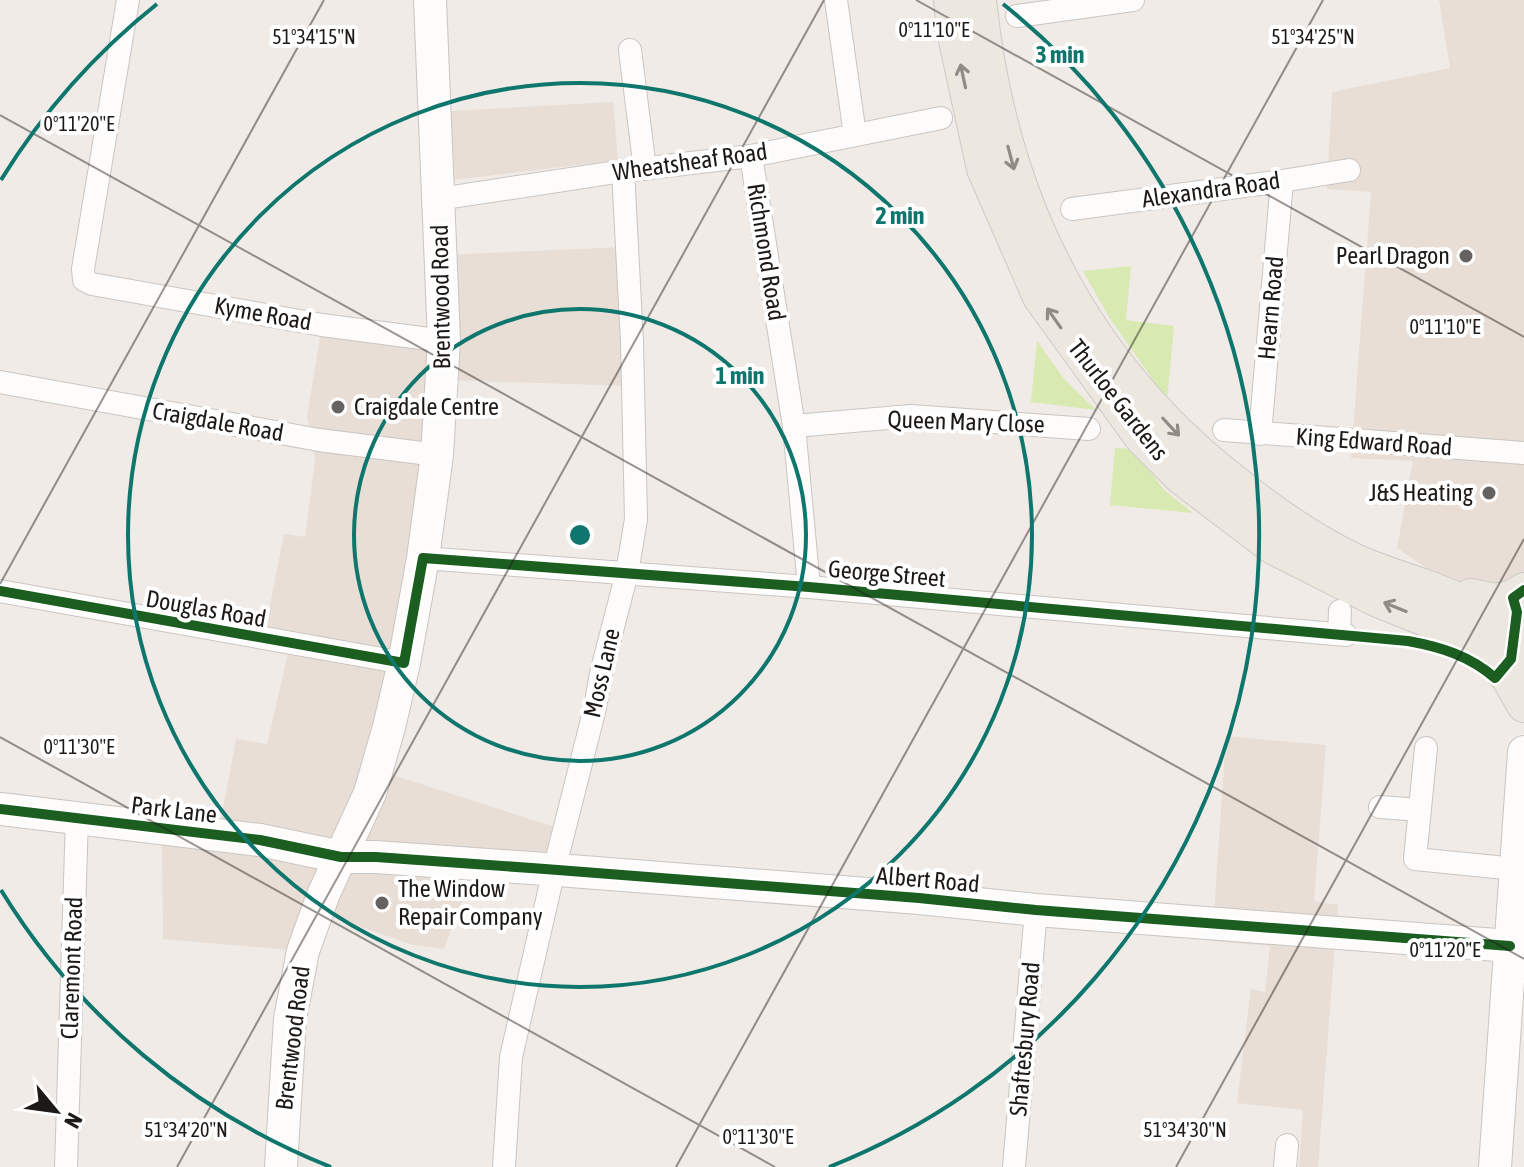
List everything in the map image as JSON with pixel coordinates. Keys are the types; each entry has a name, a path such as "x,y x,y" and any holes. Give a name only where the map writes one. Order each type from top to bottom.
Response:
{"main road":[{"name":"Thurloe Gardens","path":"951,0 954,31 984,169 1040,297 1142,438 1182,478 1273,547 1378,600 1524,655"},
{"name":"Thurloe Gardens","path":"979,0 984,50 1013,166 1033,224 1062,284 1121,373 1192,449 1278,517 1355,561 1524,626"},
{"path":"1423,586 1498,602 1513,598 1524,590"},
{"path":"1468,636 1508,677 1524,705"}],"street":[{"name":"Kyme Road","path":"128,0 83,269 84,280 92,284 322,325 444,341"},
{"name":"Brentwood Road","path":"281,1167 290,1019 303,951 324,893 370,793 404,663 437,455 444,341 430,0"},
{"path":"836,0 855,135"},
{"path":"1017,16 1133,0"},
{"name":"Moss Lane","path":"504,1167 511,1057 627,573 636,519 632,342 634,170 630,50"},
{"name":"Wheatsheaf Road","path":"439,199 751,156 941,118"},
{"name":"Richmond Road","path":"751,156 794,426 809,587"},
{"name":"Alexandra Road","path":"1072,209 1349,170"},
{"name":"Hearn Road","path":"1260,434 1282,181"},
{"name":"Craigdale Road","path":"0,382 319,440 437,455"},
{"name":"Queen Mary Close","path":"794,426 911,416 1089,429"},
{"name":"King Edward Road","path":"1224,430 1524,453"},
{"name":"George Street","path":"423,558 809,587 1343,634 1340,611"},
{"name":"Douglas Road","path":"0,591 404,663"},
{"path":"1426,748 1415,859 1519,854"},
{"path":"1495,1167 1524,752"},
{"path":"1380,807 1420,810"},
{"name":"Park Lane","path":"0,809 260,840 341,857"},
{"name":"Claremont Road","path":"66,1167 77,817"},
{"name":"Albert Road","path":"341,857 554,870 1510,946"},
{"name":"Shaftesbury Road","path":"1014,1167 1036,910"}],"shaded area":[{"path":"1439,0 1524,0 1524,598 1441,578 1397,548 1413,461 1351,458 1371,192 1327,189 1332,92 1450,68"},
{"path":"613,102 618,160 455,180 450,111"},
{"path":"625,247 633,386 442,380 377,770 555,827 545,869 466,864 463,898 444,949 413,945 318,912 303,951 163,939 162,845 165,829 218,835 236,739 267,744 290,645 263,640 284,534 305,537 315,459 307,416 322,325 432,340 441,255"},
{"path":"1226,736 1326,745 1314,901 1338,905 1318,1167 1299,1167 1303,1110 1237,1103 1251,989 1265,992 1270,946 1212,941"}],"green space":[{"path":"1131,266 1126,320 1174,326 1167,400 1109,317 1083,271"},
{"path":"1037,341 1064,379 1096,410 1031,402"},
{"path":"1115,448 1133,449 1164,490 1193,513 1110,505"}],"cycle path":[{"path":"0,591 404,663 423,558 809,587 1408,641 1454,654 1476,664 1495,678 1511,659 1517,612 1513,598 1524,590"},
{"path":"0,809 260,840 341,857 545,869 1510,946"}],"place":[{"name":"Pearl Dragon","path":"1466,256"},
{"name":"Craigdale Centre","path":"338,407"},
{"name":"J&S Heating","path":"1489,493"},
{"name":"The Window Repair Company","path":"382,903"}]}
